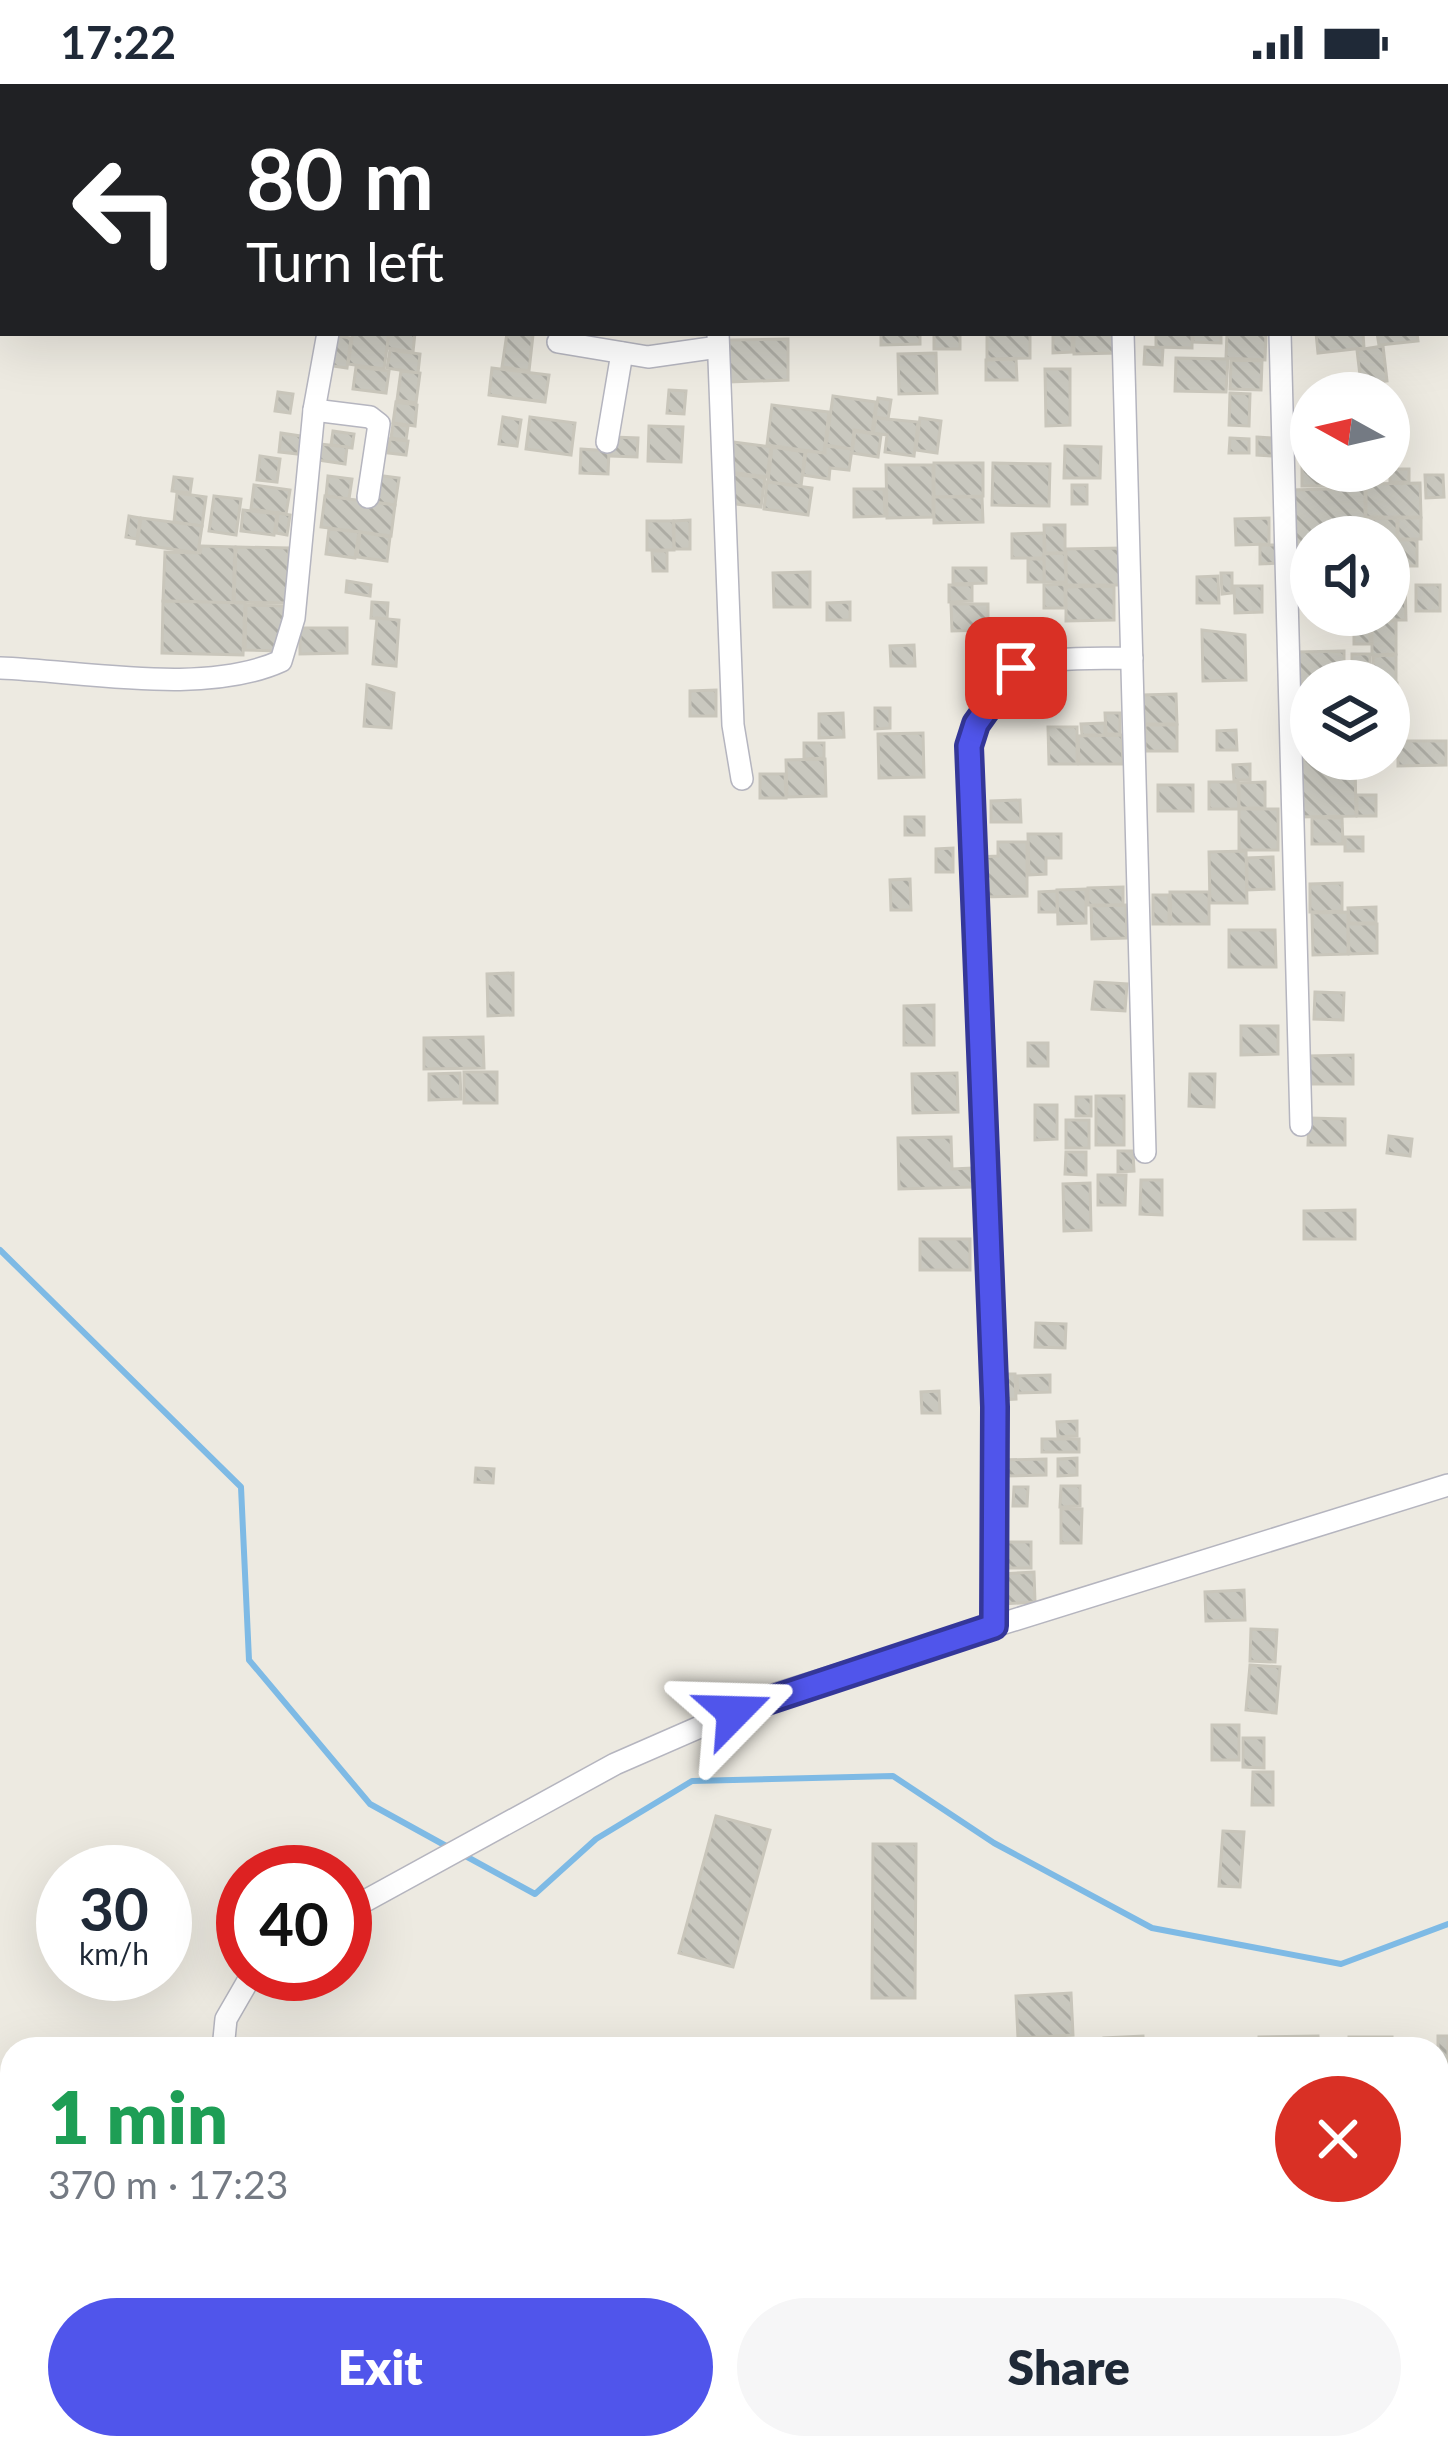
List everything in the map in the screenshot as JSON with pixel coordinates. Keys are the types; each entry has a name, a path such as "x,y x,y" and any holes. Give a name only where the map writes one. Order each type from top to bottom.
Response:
{"street":[{"path":"0,668 177,679 266,668 281,661 294,618 314,410 327,336"},
{"path":"1123,336 1145,1152"},
{"path":"1280,336 1301,1125"},
{"path":"558,342 622,353 682,356 718,340 733,725 742,779"},
{"path":"607,442 622,353"},
{"path":"314,410 370,417 379,424 368,497"},
{"path":"994,1626 995,1407 969,746 976,724 1016,668 1033,660 1132,658"},
{"path":"372,1898 615,1764 773,1695 1448,1485"},
{"path":"225,2037 226,2018 236,2001"}],"building":[{"path":"331,336 351,338 347,368 326,365"},
{"path":"353,336 389,336 384,369 348,364"},
{"path":"389,336 415,336 413,352 387,348"},
{"path":"507,336 533,336 529,371 502,367"},
{"path":"881,336 920,336 920,344 881,345"},
{"path":"934,336 960,336 960,349 934,349"},
{"path":"987,336 1030,336 1030,358 987,359"},
{"path":"1053,336 1072,336 1072,352 1053,353"},
{"path":"1074,336 1117,336 1118,353 1074,354"},
{"path":"1156,336 1192,336 1192,348 1156,347"},
{"path":"1193,336 1221,336 1221,343 1193,342"},
{"path":"1227,336 1266,336 1265,360 1226,358"},
{"path":"1316,336 1363,336 1364,348 1318,353"},
{"path":"1378,336 1417,336 1418,341 1379,345"},
{"path":"788,339 788,380 729,382 729,340"},
{"path":"1383,346 1386,372 1360,372 1357,350"},
{"path":"1145,347 1163,348 1162,365 1144,364"},
{"path":"390,350 420,354 418,373 387,368"},
{"path":"936,353 937,393 899,394 898,354"},
{"path":"1176,358 1228,359 1226,392 1175,391"},
{"path":"1016,359 1017,380 986,380 986,360"},
{"path":"1231,360 1262,361 1261,390 1230,389"},
{"path":"356,367 389,371 386,393 353,389"},
{"path":"492,368 549,375 545,402 489,395"},
{"path":"1045,369 1070,369 1070,425 1046,426"},
{"path":"401,371 420,373 416,403 397,400"},
{"path":"669,390 686,391 684,414 667,413"},
{"path":"278,392 293,394 290,413 275,411"},
{"path":"1230,393 1250,394 1249,426 1229,425"},
{"path":"833,396 876,402 872,433 854,430 852,449 826,445"},
{"path":"878,398 891,400 888,419 875,417"},
{"path":"396,402 417,405 415,426 393,423"},
{"path":"772,405 829,412 824,453 767,445"},
{"path":"503,417 521,420 517,446 499,444"},
{"path":"530,417 575,423 571,455 526,449"},
{"path":"876,418 918,422 914,456 885,452 887,435 873,433"},
{"path":"920,418 941,421 937,453 916,450"},
{"path":"393,424 408,426 406,440 391,438"},
{"path":"649,426 683,427 681,462 648,461"},
{"path":"333,431 354,434 352,448 331,445"},
{"path":"855,431 881,435 878,457 852,453"},
{"path":"281,433 301,436 298,454 279,452"},
{"path":"612,437 638,438 637,457 611,456"},
{"path":"1257,437 1273,438 1272,456 1257,455"},
{"path":"1230,438 1249,439 1249,453 1229,453"},
{"path":"390,439 408,441 406,455 388,453"},
{"path":"733,442 771,447 767,477 729,472"},
{"path":"320,444 347,447 345,464 318,460"},
{"path":"825,446 852,449 849,470 830,468 829,479 803,475 806,451 825,453"},
{"path":"1065,446 1101,447 1100,478 1064,478"},
{"path":"772,447 805,452 801,486 768,482"},
{"path":"581,449 609,451 608,474 580,473"},
{"path":"260,456 280,459 277,482 257,480"},
{"path":"934,463 983,463 983,496 934,497"},
{"path":"993,463 1050,464 1049,506 992,505"},
{"path":"886,465 933,465 933,517 887,518"},
{"path":"731,474 765,478 761,507 727,503"},
{"path":"376,475 399,478 395,505 373,502"},
{"path":"1425,475 1443,475 1444,497 1426,498"},
{"path":"328,476 352,479 349,499 326,496"},
{"path":"174,477 192,479 190,493 172,491"},
{"path":"767,482 812,488 808,515 764,509"},
{"path":"1410,483 1420,483 1421,517 1366,516 1366,492 1410,492"},
{"path":"254,485 290,490 286,514 251,509"},
{"path":"1072,485 1087,485 1087,504 1072,504"},
{"path":"854,489 884,489 885,516 854,517"},
{"path":"1291,492 1365,492 1365,516 1291,516"},
{"path":"177,493 206,497 202,526 174,522"},
{"path":"214,496 241,499 236,535 209,531"},
{"path":"325,496 395,505 391,536 321,527"},
{"path":"934,497 982,497 983,522 934,523"},
{"path":"243,510 277,514 274,535 241,531"},
{"path":"278,513 290,515 287,535 276,533"},
{"path":"129,516 140,518 137,539 126,537"},
{"path":"141,518 202,526 198,553 137,544"},
{"path":"1269,518 1269,544 1236,545 1235,519"},
{"path":"1410,518 1421,518 1421,539 1410,539"},
{"path":"690,520 690,549 674,549 674,521"},
{"path":"647,521 673,521 674,550 647,550"},
{"path":"1044,525 1065,525 1065,553 1045,553"},
{"path":"329,529 359,532 355,558 326,554"},
{"path":"360,532 390,537 387,561 357,557"},
{"path":"1044,533 1044,558 1012,558 1012,534"},
{"path":"1410,540 1417,540 1417,566 1410,566"},
{"path":"1260,545 1279,545 1280,563 1260,564"},
{"path":"201,546 235,547 233,603 163,601 165,552 200,553"},
{"path":"236,547 289,548 287,603 234,602"},
{"path":"1122,548 1122,585 1066,585 1066,549"},
{"path":"652,551 667,551 667,571 653,571"},
{"path":"1065,553 1066,582 1044,582 1044,554"},
{"path":"1028,559 1044,559 1044,582 1028,582"},
{"path":"953,568 986,568 986,583 953,584"},
{"path":"810,572 810,607 774,607 773,573"},
{"path":"1221,573 1232,573 1232,593 1222,594"},
{"path":"1218,576 1219,603 1197,603 1197,577"},
{"path":"347,581 371,585 370,596 346,592"},
{"path":"1065,584 1065,608 1044,608 1044,585"},
{"path":"949,585 972,585 972,601 949,602"},
{"path":"1416,585 1440,585 1440,611 1416,611"},
{"path":"1114,586 1114,620 1066,621 1066,587"},
{"path":"1234,586 1262,586 1262,612 1235,613"},
{"path":"163,601 245,603 243,655 162,653"},
{"path":"372,602 388,603 387,619 371,618"},
{"path":"850,602 850,620 827,620 827,603"},
{"path":"951,604 988,604 988,630 952,631"},
{"path":"246,605 284,606 282,651 245,650"},
{"path":"377,618 399,620 396,666 373,664"},
{"path":"300,628 347,628 347,653 300,654"},
{"path":"1202,630 1245,635 1246,680 1203,681"},
{"path":"1026,634 1045,634 1045,651 1026,651"},
{"path":"1354,636 1370,636 1370,644 1354,644"},
{"path":"1372,636 1396,636 1396,654 1372,655"},
{"path":"914,645 915,666 891,666 890,646"},
{"path":"1344,651 1344,660 1297,660 1297,652"},
{"path":"1352,654 1370,654 1370,660 1352,660"},
{"path":"1396,655 1396,660 1373,660 1373,656"},
{"path":"1044,682 1044,706 1026,707 1026,683"},
{"path":"367,685 394,693 391,728 364,726"},
{"path":"716,690 716,716 690,716 690,691"},
{"path":"1176,694 1177,724 1144,724 1143,695"},
{"path":"875,708 890,708 890,728 875,729"},
{"path":"843,713 844,737 819,738 819,714"},
{"path":"1105,713 1120,713 1120,734 1106,734"},
{"path":"1105,723 1105,735 1082,735 1081,724"},
{"path":"1145,725 1177,725 1177,751 1145,751"},
{"path":"1048,727 1077,727 1077,764 1049,764"},
{"path":"1236,730 1237,750 1217,750 1217,731"},
{"path":"923,733 924,777 879,778 878,734"},
{"path":"1122,735 1123,764 1079,764 1078,736"},
{"path":"1410,741 1446,741 1446,765 1410,766"},
{"path":"804,743 824,743 824,758 804,759"},
{"path":"825,759 826,796 787,797 786,760"},
{"path":"1250,764 1250,780 1234,780 1233,765"},
{"path":"760,774 785,774 786,798 760,798"},
{"path":"1297,780 1355,780 1356,816 1298,817"},
{"path":"1209,782 1238,782 1239,809 1209,809"},
{"path":"1265,782 1265,808 1239,808 1239,783"},
{"path":"1158,785 1193,785 1193,811 1158,811"},
{"path":"1357,795 1376,795 1376,816 1357,816"},
{"path":"1020,800 1021,822 991,822 991,801"},
{"path":"1239,809 1278,809 1278,850 1239,850"},
{"path":"905,817 924,817 924,835 905,835"},
{"path":"1312,818 1342,818 1343,844 1312,844"},
{"path":"1028,834 1061,834 1061,858 1046,858 1046,874 1029,875"},
{"path":"1345,837 1363,837 1363,851 1345,851"},
{"path":"998,842 1027,842 1027,896 980,897 979,857 998,856"},
{"path":"953,848 953,872 936,872 936,849"},
{"path":"1246,851 1247,903 1210,903 1209,852"},
{"path":"1273,857 1274,889 1247,890 1247,858"},
{"path":"910,879 911,910 891,910 890,880"},
{"path":"1342,883 1342,911 1310,912 1310,884"},
{"path":"1123,887 1123,905 1088,905 1088,888"},
{"path":"1086,889 1086,923 1058,924 1057,890"},
{"path":"1057,891 1057,912 1039,912 1039,892"},
{"path":"1170,892 1209,892 1209,924 1171,924"},
{"path":"1153,895 1169,895 1169,924 1153,924"},
{"path":"1126,905 1127,938 1092,939 1091,906"},
{"path":"1376,907 1376,923 1349,923 1348,908"},
{"path":"1348,912 1348,954 1313,955 1312,913"},
{"path":"1348,924 1377,924 1377,953 1349,954"},
{"path":"1229,930 1275,930 1276,967 1229,967"},
{"path":"513,973 513,1015 488,1016 487,974"},
{"path":"1095,982 1127,984 1125,1011 1092,1009"},
{"path":"1315,992 1344,993 1343,1020 1314,1019"},
{"path":"934,1005 934,1045 904,1045 904,1006"},
{"path":"1241,1026 1278,1026 1278,1054 1241,1055"},
{"path":"483,1037 484,1068 424,1069 424,1038"},
{"path":"1028,1043 1048,1043 1048,1066 1028,1066"},
{"path":"1353,1055 1353,1084 1309,1084 1309,1056"},
{"path":"464,1072 497,1072 497,1103 464,1103"},
{"path":"460,1073 461,1099 429,1100 429,1074"},
{"path":"957,1073 958,1112 913,1113 912,1074"},
{"path":"1190,1074 1215,1074 1214,1107 1189,1106"},
{"path":"1096,1096 1124,1096 1124,1145 1096,1145"},
{"path":"1076,1097 1091,1097 1091,1116 1076,1116"},
{"path":"1035,1105 1057,1105 1057,1139 1035,1140"},
{"path":"1309,1118 1345,1119 1345,1145 1308,1145"},
{"path":"1066,1120 1089,1120 1089,1148 1066,1148"},
{"path":"1389,1136 1412,1139 1410,1156 1387,1153"},
{"path":"951,1137 952,1169 972,1168 972,1187 899,1189 898,1138"},
{"path":"1118,1151 1133,1151 1134,1171 1118,1172"},
{"path":"1066,1152 1086,1152 1086,1175 1065,1174"},
{"path":"1098,1175 1126,1175 1125,1205 1098,1205"},
{"path":"1141,1180 1162,1180 1162,1215 1140,1214"},
{"path":"1090,1183 1091,1230 1064,1231 1063,1184"},
{"path":"1355,1210 1355,1239 1304,1239 1304,1211"},
{"path":"920,1239 970,1239 970,1270 920,1270"},
{"path":"1036,1323 1066,1324 1065,1348 1035,1347"},
{"path":"999,1374 1015,1374 1016,1399 1000,1400"},
{"path":"1050,1375 1050,1392 1018,1393 1017,1376"},
{"path":"939,1391 940,1413 922,1413 921,1392"},
{"path":"1077,1421 1077,1436 1058,1437 1057,1422"},
{"path":"1042,1439 1079,1439 1079,1452 1042,1452"},
{"path":"1077,1458 1077,1475 1058,1476 1058,1459"},
{"path":"1046,1459 1046,1475 1002,1476 1001,1460"},
{"path":"476,1468 494,1469 493,1483 475,1482"},
{"path":"1061,1486 1080,1486 1080,1506 1060,1507"},
{"path":"1014,1487 1028,1487 1027,1506 1013,1506"},
{"path":"1061,1509 1082,1509 1081,1543 1061,1543"},
{"path":"1007,1542 1031,1542 1031,1568 1007,1568"},
{"path":"1034,1572 1035,1602 1003,1604 1002,1574"},
{"path":"1244,1590 1245,1620 1206,1621 1205,1592"},
{"path":"1251,1629 1277,1630 1275,1662 1250,1661"},
{"path":"1250,1665 1280,1667 1276,1713 1246,1710"},
{"path":"1212,1725 1239,1725 1239,1760 1212,1760"},
{"path":"1243,1738 1264,1738 1264,1768 1243,1767"},
{"path":"1253,1772 1273,1772 1273,1805 1252,1805"},
{"path":"716,1816 770,1830 733,1967 679,1953"},
{"path":"1223,1831 1244,1832 1240,1887 1219,1886"},
{"path":"873,1844 916,1844 915,1998 872,1998"},
{"path":"1071,1993 1073,2035 1018,2037 1016,1996"}],"waterway":[{"path":"0,1250 241,1487 249,1660 370,1804 448,1847"},
{"path":"460,1853 535,1894 596,1839 692,1781 893,1776 994,1843 1152,1928 1341,1964 1448,1924"}],"route":[{"path":"734,1712 773,1695 994,1626 995,1407 969,746 976,724 1016,668"}]}
